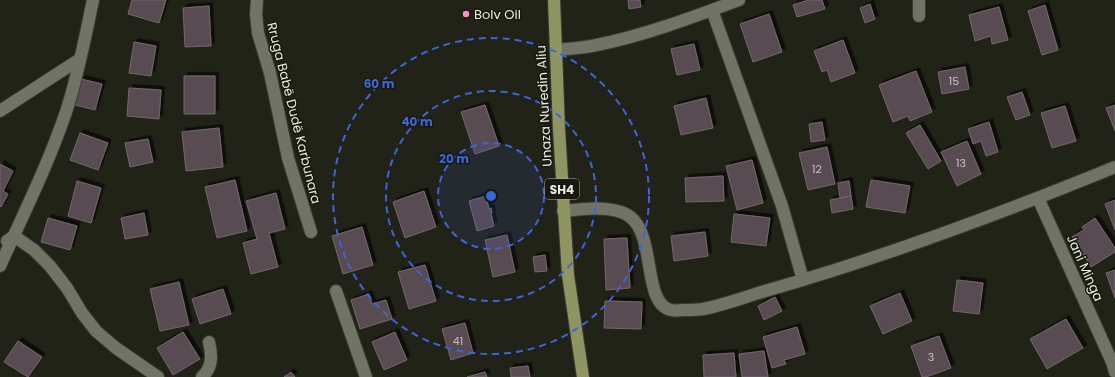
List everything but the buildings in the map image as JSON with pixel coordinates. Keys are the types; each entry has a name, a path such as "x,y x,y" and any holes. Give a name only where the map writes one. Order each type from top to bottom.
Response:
{"main road":[{"name":"Unaza Nuredin Aliu","path":"554,0 563,211 568,275 583,377"}],"street":[{"path":"0,266 55,142 73,88 93,0"},
{"name":"Rruga Babë Dudë Karbunara","path":"257,0 256,14 258,33 276,96 288,158 311,232"},
{"path":"556,50 591,46 624,39 659,29 739,0"},
{"path":"919,0 919,16"},
{"path":"712,10 782,206 803,280"},
{"path":"0,111 80,59"},
{"path":"563,211 588,209 609,210 622,212 632,218 640,228 656,295 664,307 672,310 702,309 889,253 1038,198 1115,167"},
{"name":"Jani Minga","path":"1038,198 1112,362 1115,372"},
{"path":"0,246 14,236"},
{"path":"14,236 34,250 50,266 96,331 158,377"},
{"path":"336,291 366,377"},
{"path":"202,377 211,364 212,355 209,342"}],"place":[{"name":"Bolv Oil","path":"466,14"}]}
